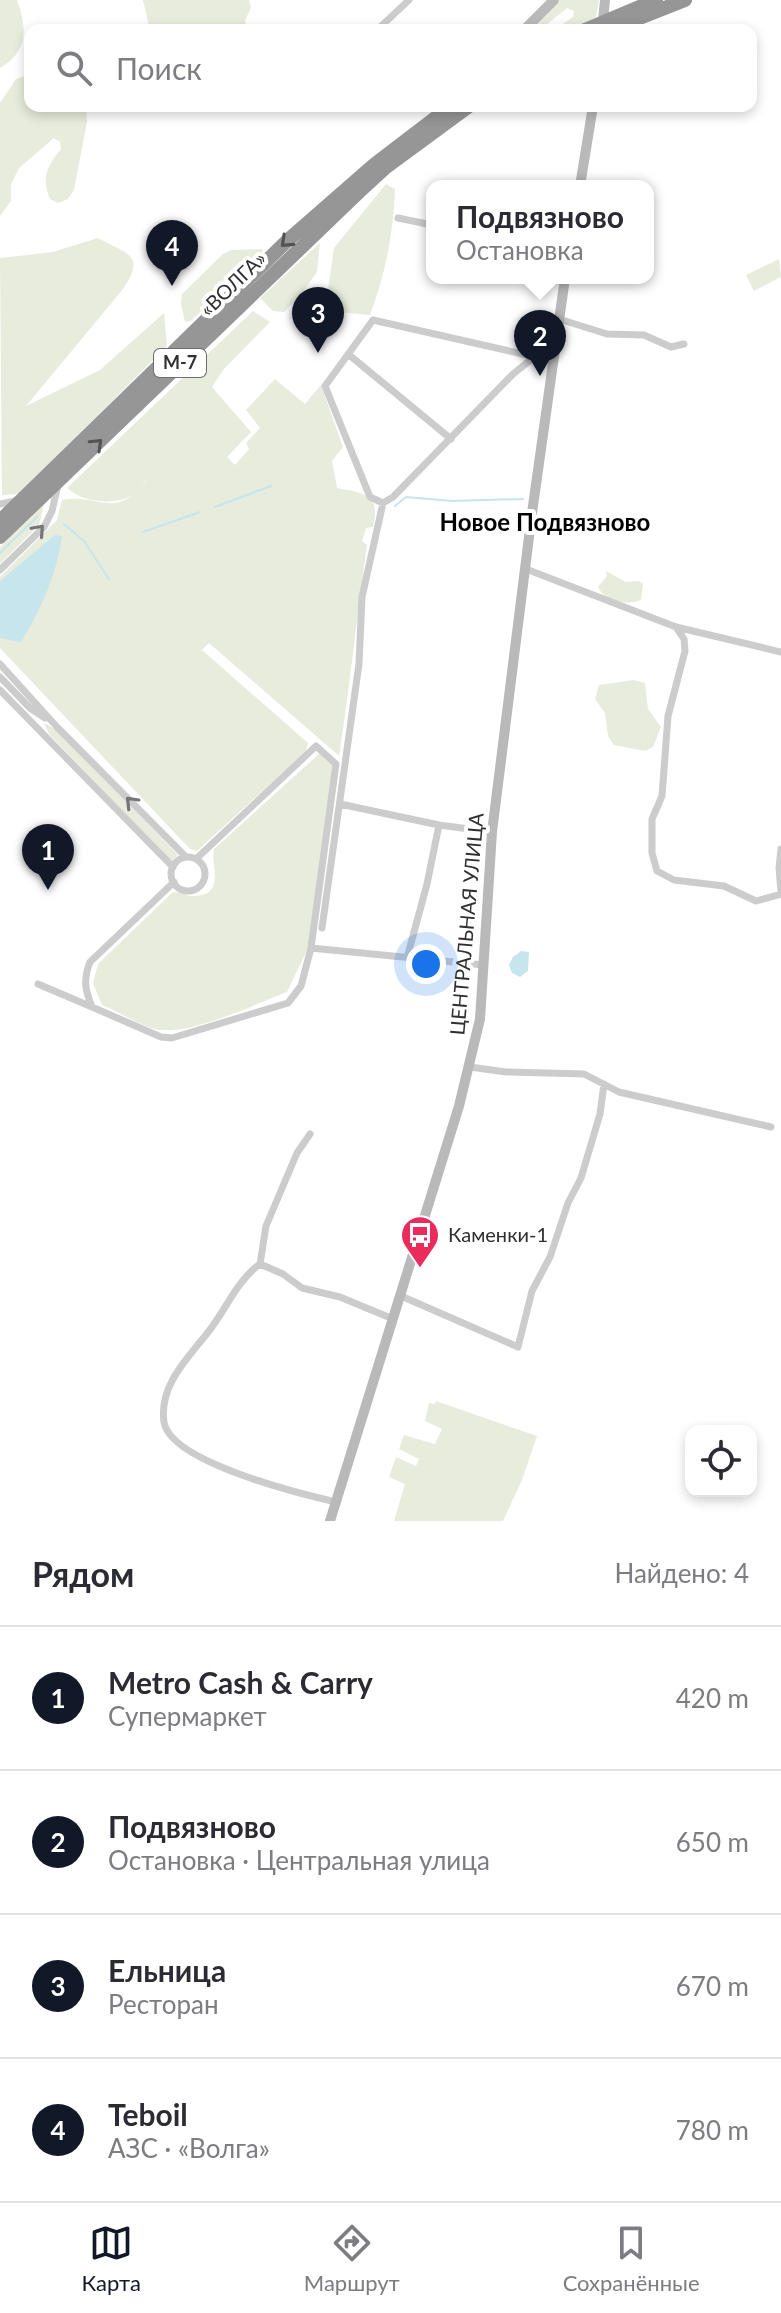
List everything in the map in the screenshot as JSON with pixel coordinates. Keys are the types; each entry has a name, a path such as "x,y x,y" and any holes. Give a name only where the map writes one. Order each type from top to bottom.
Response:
{"highway":[{"path":"610,24 656,0"},
{"path":"612,24 685,0"},
{"name":"«ВОЛГА»","path":"0,521 288,240 441,112"},
{"name":"«ВОЛГА»","path":"0,537 361,190 386,167 461,112"}],"main road":[{"path":"530,24 553,0"},
{"path":"605,0 606,24"},
{"path":"581,180 592,112"},
{"name":"ЦЕНТРАЛЬНАЯ УЛИЦА","path":"330,1521 470,1067 480,1019 492,832 564,284"}],"street":[{"path":"383,24 409,0"},
{"path":"398,218 426,224"},
{"path":"559,319 607,334 644,335 671,347 684,344"},
{"path":"383,503 370,497 325,391 328,380 373,320 553,361"},
{"path":"348,354 451,439"},
{"path":"322,928 359,664 362,597 383,503 393,497 513,374 533,358"},
{"path":"0,570 49,519 60,480"},
{"path":"0,504 21,500"},
{"path":"526,569 676,627 781,652"},
{"path":"676,627 684,639 685,651 668,716 662,796 652,819 652,853 657,871 674,880 724,886 756,901 781,893 781,849"},
{"path":"0,664 57,727 186,857 196,859 207,852 316,746 336,764 311,948 301,986 288,1003 172,1038 161,1037 38,984"},
{"path":"0,677 30,708 57,727"},
{"path":"0,690 173,867 174,882"},
{"path":"30,708 46,737"},
{"path":"340,804 439,825 492,832"},
{"path":"407,958 439,825"},
{"path":"173,867 186,857"},
{"path":"174,882 187,891 201,884 205,873 196,859"},
{"path":"92,1007 84,987 90,962 174,882"},
{"path":"311,948 484,965"},
{"path":"470,1067 506,1072 584,1074 634,1096 771,1127"},
{"path":"401,1296 518,1347 532,1291 550,1257 568,1203 581,1178 600,1114 604,1084"},
{"path":"310,1134 297,1153 266,1226 260,1264 240,1283 212,1328 176,1371 166,1393 163,1421 174,1440 196,1455 284,1490 336,1502"},
{"path":"260,1264 283,1274 302,1288 340,1297 393,1319"}],"green space":[{"path":"0,0 17,0 24,29 21,46 0,68"},
{"path":"143,0 249,0 251,7 246,24 149,24"},
{"path":"560,0 599,0 596,17 583,24 563,24 573,17 574,11 567,8 547,24 536,24"},
{"path":"24,76 24,112 86,112 87,122 74,190 68,199 58,203 50,199 46,185 47,172 61,149 60,142 54,138 19,168 11,184 11,201 0,216 0,103 16,79"},
{"path":"386,184 395,189 393,220 388,253 370,315 338,312 326,304 334,248"},
{"path":"98,238 130,257 133,269 130,277 26,406 100,370 164,313 167,346 19,494 2,495 0,258 53,252"},
{"path":"320,243 317,272 284,312 273,311 260,298"},
{"path":"262,249 191,321 185,322 182,294 223,254 231,250"},
{"path":"779,259 781,277 754,291 746,275"},
{"path":"253,311 270,322 223,370 212,387 251,432 227,457 235,465 249,449 246,443 260,428 246,410 275,379 305,404 321,385 343,447 332,461 337,488 363,494 375,508 373,527 366,528 362,541 367,545 339,756 209,643 202,650 308,743 306,751 197,851 190,849 0,648 0,577 57,520 62,500 116,503 125,500 132,495 118,501 99,501 82,497 67,488"},
{"path":"44,505 39,525 0,564 0,547"},
{"path":"606,571 626,582 639,581 643,584 641,600 623,602 605,596 598,587 607,576"},
{"path":"634,680 645,683 648,709 661,727 653,747 645,751 614,745 608,736 605,713 595,699 599,685"},
{"path":"44,723 55,729 178,855 171,861 49,734"},
{"path":"320,753 335,764 308,948 287,992 224,1017 174,1030 145,1026 102,1005 93,983 98,964 173,892 193,896 210,891 215,878 214,849"},
{"path":"436,1401 537,1436 522,1480 503,1521 394,1521 405,1484 389,1477 396,1457 416,1466 419,1459 399,1449 404,1435 435,1444 442,1429 425,1421 429,1403 435,1404"}],"water":[{"path":"55,535 62,536 56,564 35,617 21,642 0,638 0,581"},
{"path":"521,951 529,952 528,971 520,977 512,973 509,965"}],"waterway":[{"path":"215,507 271,486"},
{"path":"395,506 406,497 452,501 523,499"},
{"path":"143,532 200,512"},
{"path":"0,553 37,517"},
{"path":"64,524 84,541 109,579"}],"place":[{"name":"Teboil","path":"172,286"},
{"name":"Ельница","path":"318,353"},
{"name":"Подвязново","path":"540,376"},
{"name":"Metro Cash & Carry","path":"48,890"},
{"name":"Каменки-1","path":"420,1269"}],"district":[{"name":"Новое Подвязново","path":"545,523"}]}
